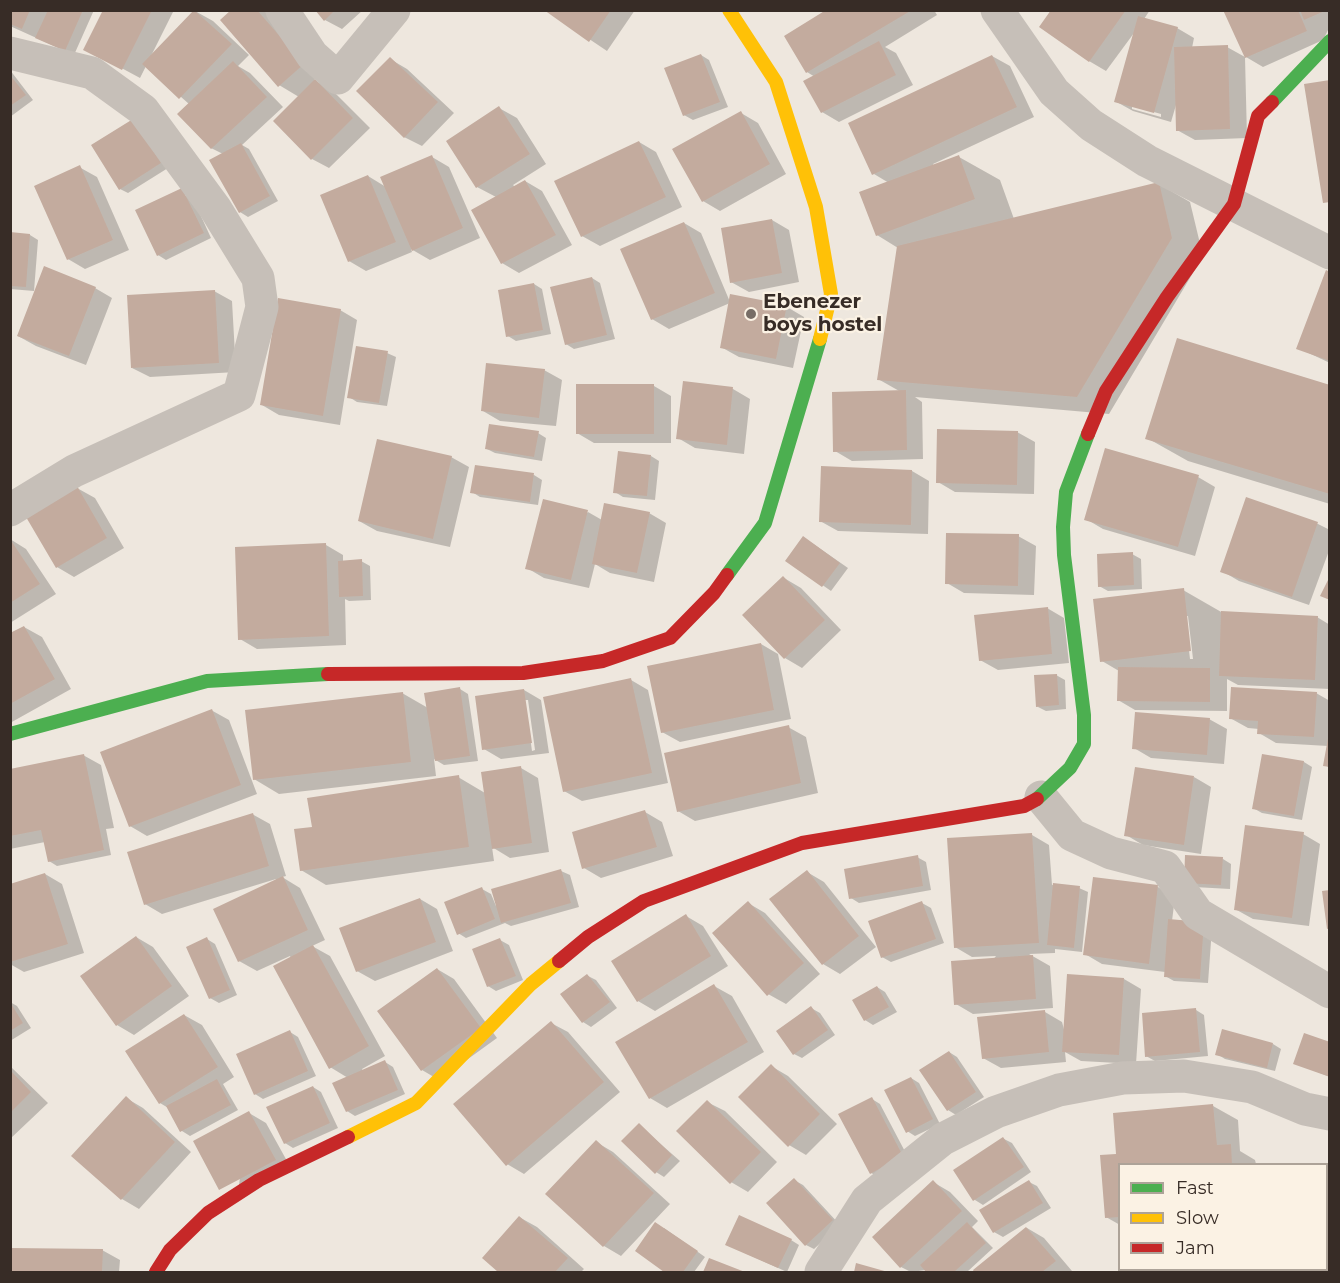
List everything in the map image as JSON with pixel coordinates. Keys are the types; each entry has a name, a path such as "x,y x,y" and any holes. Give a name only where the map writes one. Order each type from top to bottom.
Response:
{"street":[{"path":"282,10 312,55 338,78 394,10"},
{"path":"10,734 207,681 314,674 523,673 603,661 670,638 714,593 765,523 810,379 831,294 816,207 776,82 729,10"},
{"path":"997,10 1054,92 1091,125 1147,161 1329,253"},
{"path":"156,1272 170,1250 208,1213 259,1180 416,1102 531,984 588,937 644,901 802,843 1005,811 1024,806 1041,796 1070,768 1084,744 1084,715 1064,555 1066,492 1106,391 1167,297 1234,204 1258,116 1329,41"},
{"path":"10,52 92,73 144,111 215,208 258,279 262,307 239,395 74,471 10,510"},
{"path":"1041,796 1072,835 1111,853 1165,867 1198,914 1329,992"},
{"path":"820,1272 867,1200 943,1139 996,1112 1059,1090 1122,1078 1185,1076 1252,1087 1305,1109 1329,1114"}],"building":[{"path":"10,10 30,10 22,29 10,24"},
{"path":"48,10 83,10 65,51 35,38"},
{"path":"103,10 152,10 122,70 83,50"},
{"path":"194,10 232,44 179,99 142,64"},
{"path":"231,10 257,10 304,64 278,87 220,20"},
{"path":"315,10 335,10 324,21"},
{"path":"544,10 611,10 589,42"},
{"path":"826,10 912,10 806,73 784,36"},
{"path":"1051,10 1126,10 1089,62 1039,27"},
{"path":"1223,10 1298,10 1307,31 1245,58"},
{"path":"1300,10 1327,10 1304,20"},
{"path":"1138,16 1178,27 1154,113 1114,102"},
{"path":"879,41 896,75 821,113 803,81"},
{"path":"1228,45 1230,129 1176,131 1174,47"},
{"path":"701,54 720,102 683,116 664,68"},
{"path":"992,55 1017,107 872,175 848,123"},
{"path":"390,57 438,102 404,138 356,91"},
{"path":"233,61 267,97 211,149 177,114"},
{"path":"10,75 26,95 10,106"},
{"path":"315,79 353,118 311,160 273,121"},
{"path":"1330,80 1330,202 1323,203 1304,84"},
{"path":"499,106 530,154 476,188 446,141"},
{"path":"741,111 770,164 702,202 672,149"},
{"path":"133,119 161,163 119,190 91,145"},
{"path":"639,141 666,197 581,237 554,181"},
{"path":"241,143 270,196 239,213 209,160"},
{"path":"432,155 463,228 412,251 380,177"},
{"path":"959,155 975,199 876,236 859,192"},
{"path":"80,165 113,240 67,260 34,186"},
{"path":"368,175 396,242 348,262 320,195"},
{"path":"525,180 556,235 501,264 471,210"},
{"path":"1159,182 1172,238 1077,397 877,380 897,246"},
{"path":"182,188 204,233 157,256 135,210"},
{"path":"772,219 782,273 730,283 721,228"},
{"path":"684,222 715,293 651,320 620,249"},
{"path":"10,232 30,234 26,287 10,286"},
{"path":"44,266 96,287 69,356 17,336"},
{"path":"1326,270 1330,272 1330,361 1296,349"},
{"path":"592,277 607,335 565,345 550,287"},
{"path":"534,283 543,330 506,337 498,290"},
{"path":"215,290 219,363 131,368 127,295"},
{"path":"730,294 787,305 776,359 720,348"},
{"path":"278,298 341,309 323,416 260,405"},
{"path":"1177,338 1330,385 1330,494 1145,439"},
{"path":"356,346 388,351 379,403 347,398"},
{"path":"486,363 545,369 539,418 481,411"},
{"path":"683,381 733,387 727,445 676,439"},
{"path":"576,384 654,384 654,434 576,434"},
{"path":"906,390 907,450 833,452 832,392"},
{"path":"489,424 539,431 534,457 485,449"},
{"path":"937,429 1018,431 1017,485 936,483"},
{"path":"377,439 452,456 433,539 358,521"},
{"path":"1105,448 1199,475 1178,547 1084,520"},
{"path":"618,451 651,455 647,496 613,493"},
{"path":"475,465 534,473 530,502 470,493"},
{"path":"821,466 912,470 911,525 819,522"},
{"path":"77,486 107,538 56,568 26,517"},
{"path":"1246,497 1318,522 1292,597 1220,572"},
{"path":"543,499 588,510 571,580 525,569"},
{"path":"604,503 650,512 637,573 592,564"},
{"path":"946,533 1019,534 1018,586 945,584"},
{"path":"803,536 840,563 822,587 785,561"},
{"path":"10,539 40,584 10,603"},
{"path":"326,543 329,636 238,640 235,547"},
{"path":"1133,552 1134,585 1098,587 1097,554"},
{"path":"362,559 363,596 339,597 338,561"},
{"path":"783,576 825,620 784,659 742,615"},
{"path":"1330,576 1330,600 1320,596"},
{"path":"1184,588 1191,651 1100,662 1093,599"},
{"path":"1048,607 1052,654 979,661 974,615"},
{"path":"1221,611 1318,616 1315,680 1219,676"},
{"path":"24,626 55,679 10,704 10,633"},
{"path":"761,643 774,710 661,733 647,666"},
{"path":"1118,667 1210,668 1210,702 1117,701"},
{"path":"1057,674 1059,705 1036,707 1034,675"},
{"path":"631,678 652,773 563,792 543,697"},
{"path":"460,687 470,756 435,761 424,693"},
{"path":"1231,687 1317,692 1314,737 1257,734 1258,721 1229,719"},
{"path":"524,689 532,743 482,750 475,696"},
{"path":"403,692 411,762 253,780 245,710"},
{"path":"212,709 241,785 129,827 100,752"},
{"path":"1135,712 1210,718 1207,755 1132,749"},
{"path":"789,725 801,783 677,812 664,753"},
{"path":"1328,738 1330,738 1330,767 1323,766"},
{"path":"84,754 104,850 48,862 41,830 10,836 10,769"},
{"path":"1262,754 1304,761 1294,816 1252,809"},
{"path":"521,766 532,843 492,849 481,772"},
{"path":"1135,767 1194,776 1184,845 1124,836"},
{"path":"459,775 469,847 300,871 294,829 312,827 307,798"},
{"path":"645,810 657,847 582,869 572,832"},
{"path":"253,813 269,866 144,905 127,852"},
{"path":"1245,825 1304,832 1292,918 1234,910"},
{"path":"1032,833 1039,943 954,948 947,838"},
{"path":"918,855 923,886 849,899 844,869"},
{"path":"1185,855 1223,857 1221,885 1184,883"},
{"path":"561,869 571,903 501,923 491,889"},
{"path":"807,870 859,936 822,965 769,899"},
{"path":"45,873 68,944 10,962 10,884"},
{"path":"283,876 308,930 238,962 213,909"},
{"path":"1093,877 1158,885 1149,964 1083,955"},
{"path":"1053,883 1080,886 1074,948 1047,945"},
{"path":"482,887 495,919 457,935 444,902"},
{"path":"1330,890 1330,928 1327,929 1322,891"},
{"path":"420,898 436,942 356,972 339,928"},
{"path":"748,901 804,963 767,996 712,933"},
{"path":"922,901 936,939 881,958 868,921"},
{"path":"686,914 711,956 637,1002 611,961"},
{"path":"1168,919 1204,922 1200,979 1164,977"},
{"path":"136,936 172,986 116,1026 80,976"},
{"path":"207,937 230,990 209,999 186,947"},
{"path":"500,938 516,976 487,987 472,949"},
{"path":"313,945 369,1046 329,1069 273,966"},
{"path":"1033,955 1036,999 954,1005 951,961"},
{"path":"437,968 481,1028 421,1071 377,1011"},
{"path":"587,974 610,1002 582,1023 560,994"},
{"path":"1067,974 1124,978 1119,1055 1062,1052"},
{"path":"714,984 748,1042 649,1099 615,1042"},
{"path":"877,986 889,1007 864,1021 852,1000"},
{"path":"10,1002 23,1023 10,1031"},
{"path":"811,1006 828,1030 793,1055 776,1031"},
{"path":"1196,1008 1200,1052 1145,1057 1142,1013"},
{"path":"1045,1010 1049,1052 982,1059 977,1017"},
{"path":"184,1014 218,1067 159,1104 125,1051"},
{"path":"551,1021 604,1082 506,1166 453,1104"},
{"path":"1222,1029 1273,1043 1267,1068 1215,1055"},
{"path":"290,1030 308,1071 254,1095 236,1054"},
{"path":"1304,1033 1330,1042 1330,1077 1293,1064"},
{"path":"949,1051 976,1092 947,1111 919,1070"},
{"path":"385,1060 398,1090 346,1112 332,1083"},
{"path":"771,1064 820,1114 788,1147 738,1097"},
{"path":"10,1070 31,1092 10,1113"},
{"path":"911,1077 933,1119 906,1133 884,1090"},
{"path":"217,1079 231,1105 180,1132 166,1106"},
{"path":"313,1086 330,1123 284,1144 266,1107"},
{"path":"126,1096 175,1142 121,1200 71,1156"},
{"path":"872,1097 903,1156 870,1174 838,1114"},
{"path":"707,1100 761,1152 730,1184 676,1131"},
{"path":"1213,1104 1217,1145 1231,1144 1232,1163 1118,1163 1118,1217 1105,1218 1100,1155 1116,1154 1113,1113"},
{"path":"249,1111 276,1160 219,1190 193,1141"},
{"path":"639,1123 672,1155 655,1174 621,1141"},
{"path":"1003,1137 1024,1167 973,1201 953,1170"},
{"path":"596,1140 654,1193 603,1247 545,1194"},
{"path":"794,1178 833,1220 805,1246 766,1203"},
{"path":"933,1180 962,1211 900,1268 872,1237"},
{"path":"1029,1180 1043,1203 993,1233 979,1210"},
{"path":"739,1215 792,1239 778,1268 725,1245"},
{"path":"1328,1215 1330,1215 1330,1259 1328,1260"},
{"path":"519,1216 568,1258 555,1272 498,1272 482,1258"},
{"path":"655,1222 698,1251 683,1272 664,1272 635,1251"},
{"path":"967,1222 986,1243 954,1272 926,1272 920,1265"},
{"path":"1026,1227 1056,1261 1042,1272 974,1272 973,1270"},
{"path":"10,1248 103,1249 102,1272 10,1272"},
{"path":"709,1258 745,1272 703,1272"},
{"path":"856,1263 888,1272 854,1272"},
{"path":"1230,1271 1231,1272 1155,1272"}],"traffic: fast":[{"path":"1272,102 1330,41"},
{"path":"727,575 765,523 820,339"},
{"path":"1037,799 1070,768 1084,744 1084,715 1064,555 1063,527 1066,492 1088,434"},
{"path":"10,734 207,681 328,674"}],"traffic: slow":[{"path":"729,10 776,82 816,207 831,294 820,339"},
{"path":"348,1137 416,1103 531,984 559,961"}],"traffic: jam":[{"path":"1088,434 1106,391 1167,297 1234,204 1258,116 1272,102"},
{"path":"328,674 523,673 603,661 670,638 714,593 727,575"},
{"path":"559,961 588,937 644,901 802,843 1024,806 1037,799"},
{"path":"156,1272 170,1250 208,1213 259,1180 348,1137"}],"place":[{"name":"Ebenezer boys hostel","path":"751,314"}]}
